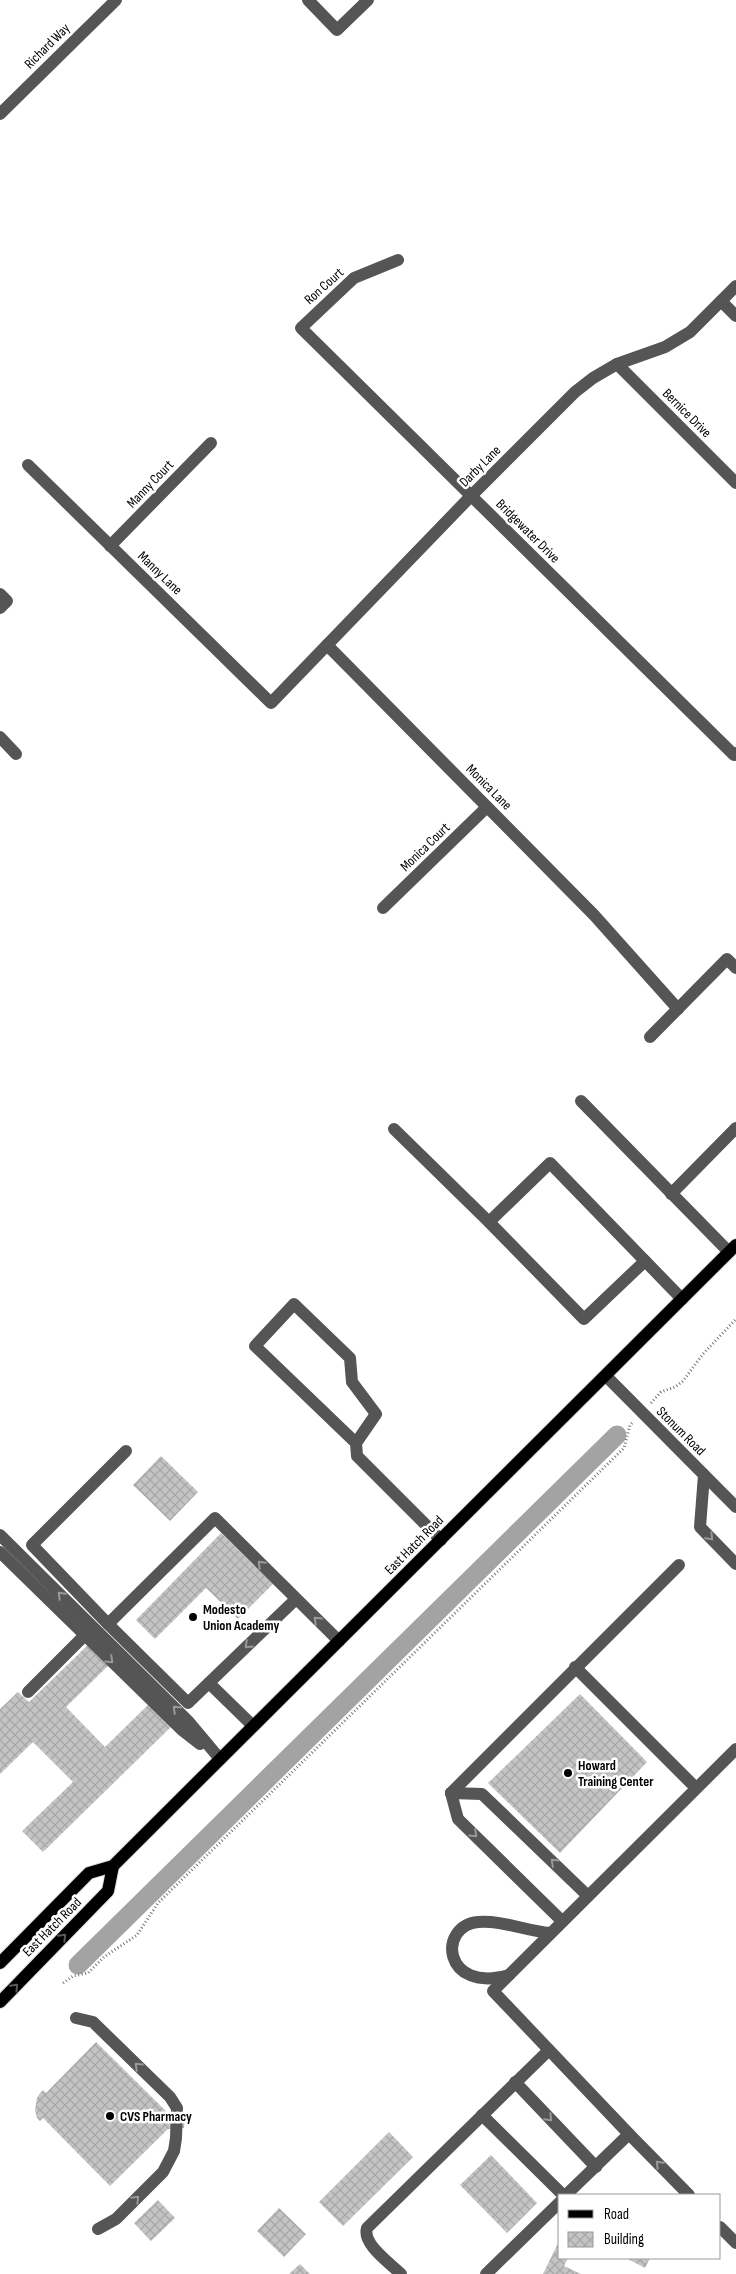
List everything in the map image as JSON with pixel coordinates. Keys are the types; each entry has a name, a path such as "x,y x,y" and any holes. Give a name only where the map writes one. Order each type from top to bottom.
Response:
{"main road":[{"name":"East Hatch Road","path":"0,1963 89,1873 113,1866 732,1249"},
{"name":"East Hatch Road","path":"0,2002 108,1891 113,1866"}],"street":[{"name":"Richard Way","path":"0,114 116,0"},
{"path":"308,0 337,30 368,0"},
{"name":"Ron Court","path":"301,328 354,278 398,260"},
{"name":"Darby Lane","path":"271,703 471,496 575,392 593,378 618,364 664,347 690,332 736,286"},
{"path":"721,301 736,316"},
{"name":"Bridgewater Drive","path":"301,328 735,754"},
{"name":"Bernice Drive","path":"618,364 736,482"},
{"name":"Manny Court","path":"110,546 211,443"},
{"name":"Manny Lane","path":"28,465 271,703"},
{"path":"0,594 7,601 0,608"},
{"name":"Monica Lane","path":"327,644 594,915 678,1008"},
{"path":"0,737 16,754"},
{"name":"Monica Court","path":"383,908 488,807"},
{"path":"650,1037 727,959 736,968"},
{"path":"581,1101 671,1194 732,1249"},
{"path":"671,1194 736,1128"},
{"path":"394,1129 584,1319 644,1261"},
{"path":"488,1222 550,1163 682,1299"},
{"path":"356,1443 255,1346 294,1304 350,1358 352,1382 376,1414 356,1443 356,1456 441,1540"},
{"name":"Stonum Road","path":"606,1376 736,1507"},
{"path":"126,1451 32,1545 188,1703 296,1598"},
{"path":"704,1475 700,1527 736,1564"},
{"path":"108,1624 215,1518 339,1641"},
{"path":"0,1535 182,1730 220,1759"},
{"path":"0,1552 89,1631"},
{"path":"451,1793 679,1565"},
{"path":"28,1692 89,1631"},
{"path":"575,1668 696,1788"},
{"path":"209,1683 253,1726"},
{"path":"688,2194 493,1991 736,1749"},
{"path":"451,1793 482,1794 588,1896"},
{"path":"451,1793 458,1819 562,1921"},
{"path":"509,1975 484,1980 464,1972 457,1966 453,1958 451,1949 454,1938 463,1928 478,1922 492,1922 532,1932 550,1934"},
{"path":"76,2018 93,2022 170,2096 177,2108 174,2151 163,2172 116,2219 98,2229"},
{"path":"401,2274 368,2241 367,2228 549,2050"},
{"path":"516,2082 596,2167"},
{"path":"482,2115 564,2194"},
{"path":"566,2194 629,2134"},
{"path":"486,2274 558,2204"},
{"path":"721,2227 736,2243"}],"path":[{"path":"64,1983 73,1976 88,1973 104,1957 137,1935 158,1903 624,1448 630,1425 662,1392 675,1387 683,1381 702,1354 736,1319"}],"building":[{"path":"161,1456 198,1492 170,1521 133,1485"},
{"path":"221,1533 273,1584 238,1619 206,1588 155,1639 136,1620"},
{"path":"92,1641 112,1662 66,1707 105,1747 152,1701 174,1724 43,1852 22,1831 73,1782 33,1742 0,1774 0,1709 18,1692 29,1702"},
{"name":"Howard Training Center","path":"580,1694 647,1762 560,1853 488,1783"},
{"name":"CVS Pharmacy","path":"96,2042 169,2114 185,2114 184,2128 168,2129 110,2186 43,2118 40,2121 37,2118 35,2110 40,2093 43,2090 46,2093"},
{"path":"389,2132 413,2157 343,2226 319,2202"},
{"path":"491,2155 537,2203 507,2233 460,2185"},
{"path":"158,2200 175,2218 151,2241 134,2223"},
{"path":"279,2208 306,2234 284,2257 257,2231"},
{"path":"558,2243 558,2259 568,2259 564,2266 581,2274 543,2274"},
{"path":"628,2259 650,2259 645,2268"},
{"path":"300,2264 310,2274 289,2274"}],"waterway":[{"path":"78,1965 617,1435"}],"place":[{"name":"Modesto Union Academy","path":"193,1617"},
{"name":"Howard Training Center","path":"568,1773"},
{"name":"CVS Pharmacy","path":"110,2116"}]}
